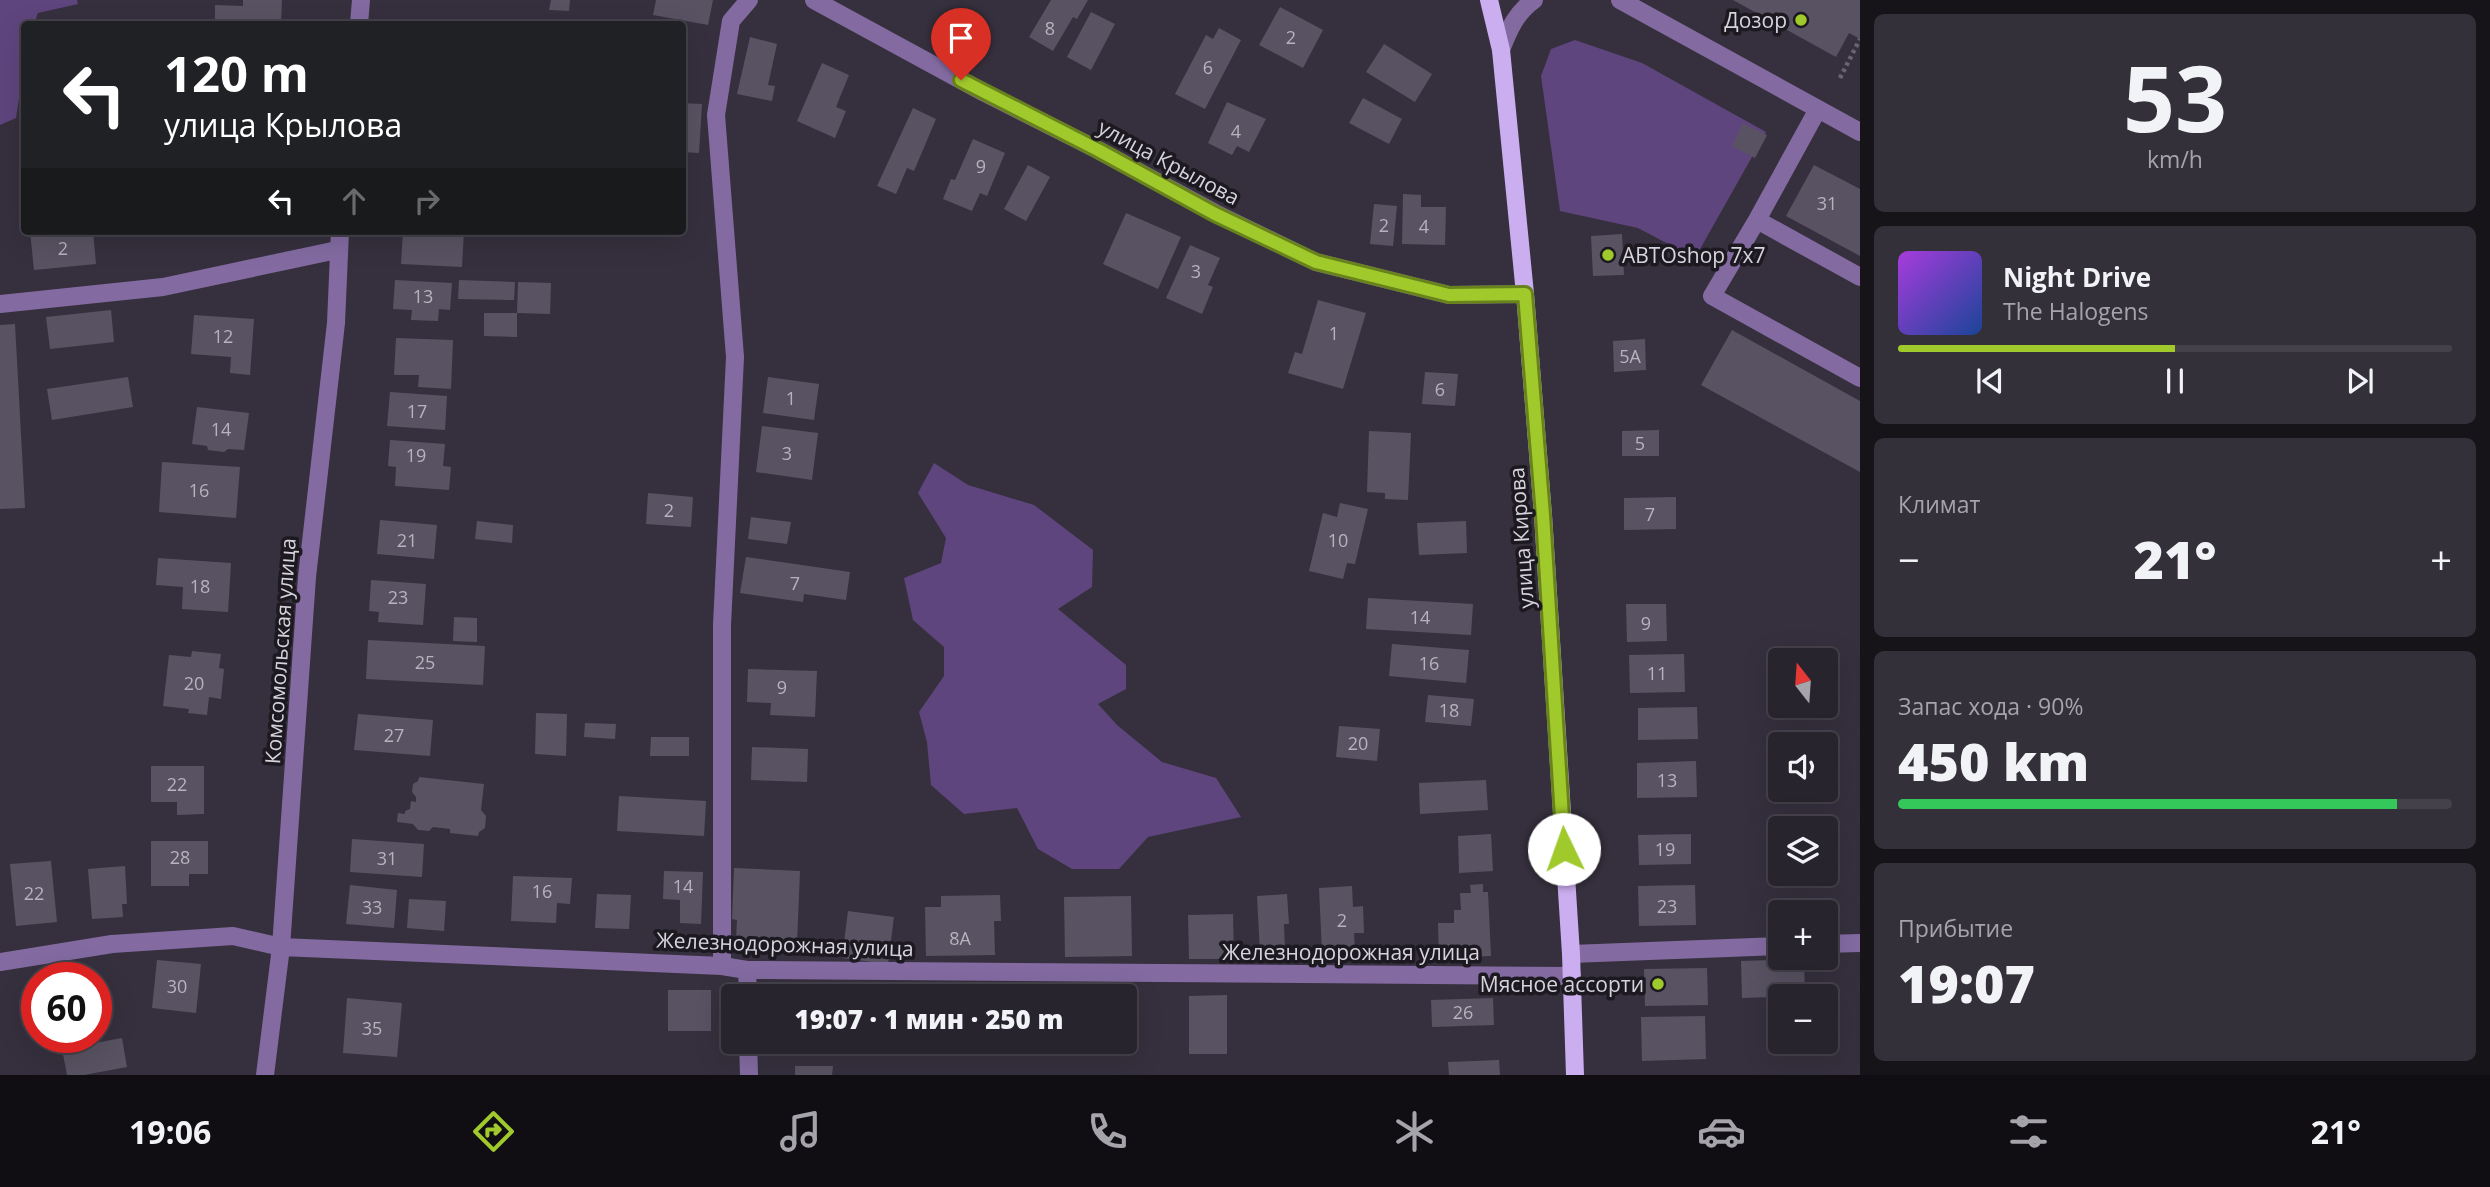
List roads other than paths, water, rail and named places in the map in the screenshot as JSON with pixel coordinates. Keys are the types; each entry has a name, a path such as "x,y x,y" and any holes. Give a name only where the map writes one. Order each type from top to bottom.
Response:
{"main road":[{"name":"улица Кирова","path":"1489,0 1501,50 1543,515 1571,954 1575,1075"}],"street":[{"path":"359,21 361,0"},
{"path":"722,966 722,625 735,357 716,115 731,21 749,0"},
{"name":"улица Крылова","path":"814,0 1215,214 1316,262 1449,295 1525,294"},
{"path":"1501,50 1510,26 1523,8 1534,0"},
{"path":"1620,0 1860,132"},
{"path":"1818,110 1712,296 1860,378"},
{"path":"1757,220 1860,277"},
{"name":"Комсомольская улица","path":"265,1075 281,947 307,578 335,323 339,235"},
{"path":"0,304 163,287 337,250"},
{"name":"Железнодорожная улица","path":"0,962 112,944 233,936 281,947 722,966 747,970 1572,976"},
{"path":"1838,944 1860,943"},
{"path":"1571,954 1768,946"},
{"path":"747,970 748,984"},
{"path":"748,1054 749,1075"}],"place":[{"name":"Дозор","path":"1801,20"},
{"name":"АВТОshop 7x7","path":"1608,255"},
{"name":"Мясное ассорти","path":"1658,984"}]}
